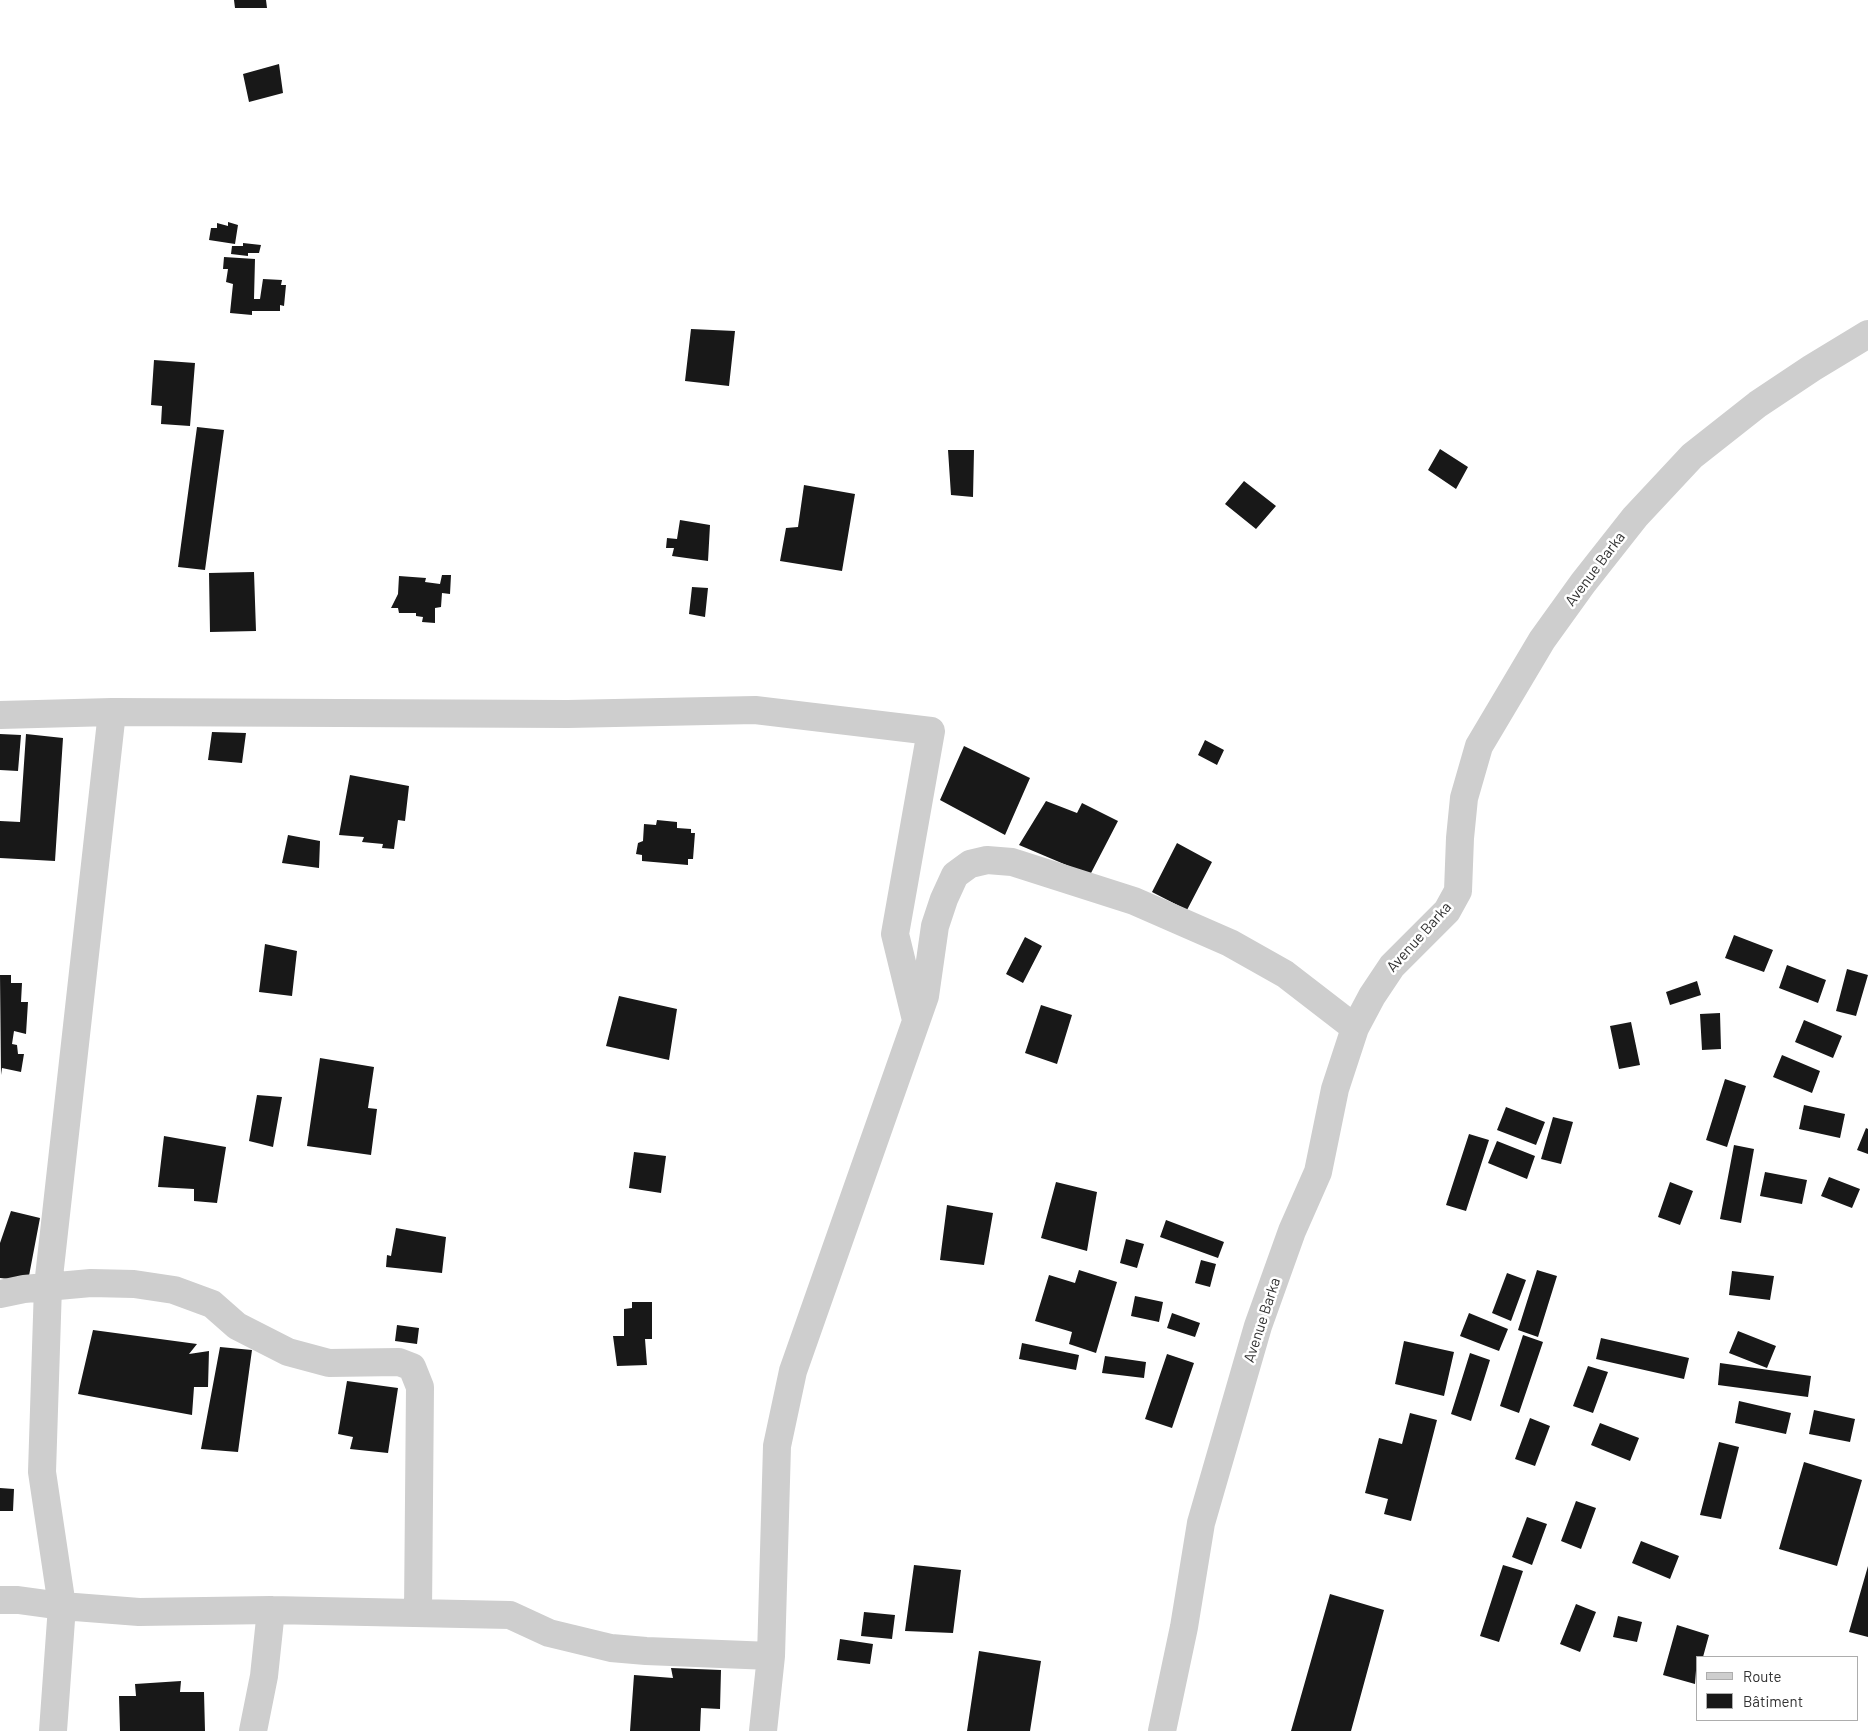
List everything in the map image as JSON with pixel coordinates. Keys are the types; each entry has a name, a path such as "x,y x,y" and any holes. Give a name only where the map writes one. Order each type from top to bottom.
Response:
{"street":[{"name":"Avenue Barka","path":"1162,1731 1184,1628 1201,1522 1258,1326 1292,1231 1318,1172 1335,1090 1355,1028 1372,996 1392,966 1447,911 1458,891 1464,798 1479,746 1542,640 1583,582 1635,516 1692,456 1758,404 1868,334"},
{"path":"0,715 112,712 568,714 755,710 931,731 896,934 916,1020"},
{"path":"53,1731 62,1606 42,1472 48,1286 112,712"},
{"path":"764,1731 771,1656 777,1446 793,1371 925,996 935,926 944,898 955,875 970,864 987,860 1012,862 1134,901 1230,943 1286,974 1355,1028"},
{"path":"0,1294 48,1286 99,1283 134,1284 174,1290 212,1304 238,1326 288,1352 330,1363 399,1362 412,1367 420,1387 418,1612"},
{"path":"0,1600 18,1600 62,1606 139,1612 272,1610 510,1615 549,1633 612,1648 771,1656"},
{"path":"253,1731 264,1676 272,1610"}],"building":[{"path":"234,0 266,0 267,8 235,8"},
{"path":"279,64 283,93 249,102 243,74"},
{"path":"228,222 238,225 235,244 209,240 211,228 217,228 217,223 228,226"},
{"path":"243,243 261,245 259,253 248,253 248,256 231,254 232,246 243,246"},
{"path":"224,257 255,259 254,299 260,299 263,279 282,280 281,285 286,285 284,306 280,305 280,311 252,311 252,315 230,313 233,284 226,282 228,269 223,269"},
{"path":"691,329 735,331 729,386 685,381"},
{"path":"154,360 195,363 190,426 161,424 162,406 151,405"},
{"path":"197,427 224,430 205,570 178,567"},
{"path":"1440,449 1468,467 1456,489 1428,470"},
{"path":"948,450 974,450 973,497 951,495"},
{"path":"1244,481 1276,506 1256,529 1225,504"},
{"path":"804,485 855,494 842,571 780,561 786,528 798,527"},
{"path":"680,520 710,525 708,561 672,556 674,548 666,548 667,538 677,539"},
{"path":"254,572 256,631 210,632 209,573"},
{"path":"442,575 451,575 450,594 442,593 441,607 435,608 435,623 422,622 423,617 416,616 416,613 399,613 398,608 391,608 398,594 399,576 426,578 425,582 440,584"},
{"path":"692,587 708,588 705,617 689,614"},
{"path":"212,732 246,733 242,763 208,760"},
{"path":"0,734 21,735 18,771 0,770"},
{"path":"26,734 63,738 55,861 0,858 0,821 20,822"},
{"path":"1205,740 1224,750 1217,765 1198,755"},
{"path":"964,746 1030,778 1005,835 940,800"},
{"path":"350,775 409,786 405,821 398,820 394,849 382,848 383,844 362,842 364,837 339,835"},
{"path":"1046,801 1077,813 1082,803 1118,821 1090,875 1019,845"},
{"path":"657,820 677,822 677,828 691,829 691,833 695,833 693,859 688,859 688,865 642,861 642,855 636,854 638,843 643,841 644,824 656,825"},
{"path":"288,835 320,841 319,868 282,863"},
{"path":"1177,843 1212,862 1187,910 1152,892"},
{"path":"1734,935 1773,950 1764,972 1725,958"},
{"path":"1025,937 1042,946 1023,983 1006,974"},
{"path":"265,944 297,951 292,996 259,992"},
{"path":"1787,965 1826,980 1818,1003 1779,988"},
{"path":"1847,969 1868,975 1856,1016 1836,1011"},
{"path":"0,975 11,975 11,983 22,983 21,1002 28,1002 26,1034 14,1031 12,1044 17,1045 18,1054 24,1054 21,1072 2,1068 1,1075"},
{"path":"1697,981 1701,995 1670,1005 1666,992"},
{"path":"619,996 677,1009 669,1060 606,1046"},
{"path":"1041,1005 1072,1015 1057,1064 1025,1053"},
{"path":"1720,1013 1721,1049 1702,1050 1700,1014"},
{"path":"1804,1020 1842,1036 1833,1058 1795,1042"},
{"path":"1631,1022 1640,1065 1619,1069 1610,1026"},
{"path":"1782,1055 1820,1071 1812,1093 1773,1077"},
{"path":"320,1058 374,1067 368,1108 377,1109 371,1155 307,1146"},
{"path":"1725,1079 1746,1086 1727,1147 1706,1140"},
{"path":"257,1095 282,1097 273,1147 249,1141"},
{"path":"1804,1105 1845,1114 1840,1138 1799,1129"},
{"path":"1506,1107 1545,1122 1536,1145 1497,1130"},
{"path":"1553,1117 1573,1122 1561,1164 1541,1159"},
{"path":"1866,1128 1868,1129 1868,1154 1857,1150"},
{"path":"1469,1134 1489,1140 1466,1211 1446,1205"},
{"path":"164,1136 226,1147 217,1203 194,1201 194,1189 158,1187"},
{"path":"1497,1141 1535,1156 1527,1179 1488,1163"},
{"path":"1734,1145 1754,1149 1741,1223 1720,1219"},
{"path":"634,1152 666,1156 661,1193 629,1188"},
{"path":"1765,1172 1807,1180 1802,1204 1760,1196"},
{"path":"1829,1177 1860,1189 1852,1208 1821,1196"},
{"path":"1056,1182 1097,1192 1087,1251 1041,1238"},
{"path":"1670,1182 1693,1191 1680,1225 1658,1217"},
{"path":"947,1205 993,1213 984,1265 940,1260"},
{"path":"11,1211 40,1218 28,1281 0,1278 0,1243"},
{"path":"1166,1220 1224,1242 1218,1258 1160,1237"},
{"path":"396,1228 446,1237 442,1273 386,1267 387,1255 391,1256"},
{"path":"1126,1239 1144,1244 1137,1268 1120,1263"},
{"path":"1201,1260 1216,1264 1210,1287 1195,1283"},
{"path":"1079,1270 1117,1282 1096,1353 1069,1344 1072,1332 1035,1321 1049,1275 1075,1283"},
{"path":"1537,1270 1557,1276 1538,1337 1518,1330"},
{"path":"1732,1271 1774,1276 1770,1300 1729,1295"},
{"path":"1507,1273 1526,1280 1511,1321 1492,1313"},
{"path":"1135,1296 1163,1302 1159,1322 1131,1316"},
{"path":"632,1302 652,1302 652,1339 645,1339 647,1365 617,1366 613,1336 624,1336 624,1309 632,1308"},
{"path":"1172,1313 1200,1323 1195,1337 1167,1328"},
{"path":"1469,1313 1508,1329 1499,1351 1460,1336"},
{"path":"397,1325 419,1328 417,1344 395,1341"},
{"path":"93,1330 197,1344 189,1354 209,1351 208,1387 194,1387 192,1415 78,1394"},
{"path":"1738,1331 1776,1346 1767,1368 1729,1353"},
{"path":"1523,1335 1543,1342 1519,1413 1500,1406"},
{"path":"1601,1338 1689,1358 1684,1379 1596,1359"},
{"path":"1404,1341 1454,1352 1444,1396 1395,1384"},
{"path":"1022,1343 1079,1355 1076,1370 1019,1359"},
{"path":"220,1347 252,1350 238,1452 201,1449"},
{"path":"1470,1353 1490,1360 1471,1421 1451,1414"},
{"path":"1167,1354 1194,1363 1172,1428 1145,1419"},
{"path":"1105,1356 1146,1362 1144,1378 1102,1373"},
{"path":"1720,1363 1811,1376 1808,1397 1718,1385"},
{"path":"1588,1366 1608,1372 1593,1413 1573,1406"},
{"path":"347,1381 398,1388 388,1453 350,1449 353,1437 338,1434"},
{"path":"1739,1401 1791,1413 1786,1434 1735,1423"},
{"path":"1814,1410 1855,1419 1850,1442 1809,1434"},
{"path":"1410,1413 1437,1420 1411,1521 1384,1514 1388,1499 1365,1493 1379,1438 1402,1444"},
{"path":"1530,1418 1550,1426 1535,1466 1515,1459"},
{"path":"1600,1423 1639,1438 1630,1461 1591,1445"},
{"path":"1719,1442 1739,1447 1721,1519 1700,1515"},
{"path":"1804,1462 1862,1480 1837,1566 1779,1549"},
{"path":"0,1488 14,1489 13,1511 0,1511"},
{"path":"1576,1501 1596,1508 1581,1549 1561,1541"},
{"path":"1527,1517 1547,1524 1532,1565 1512,1557"},
{"path":"1641,1541 1679,1556 1670,1579 1632,1563"},
{"path":"914,1565 961,1570 953,1633 905,1631"},
{"path":"1503,1565 1523,1571 1499,1642 1480,1636"},
{"path":"1868,1566 1868,1637 1849,1632"},
{"path":"1330,1594 1384,1610 1351,1731 1291,1731"},
{"path":"1576,1604 1596,1612 1580,1652 1560,1644"},
{"path":"864,1612 895,1615 892,1639 861,1636"},
{"path":"1618,1616 1642,1622 1637,1642 1613,1637"},
{"path":"1677,1625 1709,1635 1703,1656 1696,1656 1695,1684 1663,1675"},
{"path":"840,1639 873,1644 870,1664 837,1660"},
{"path":"979,1651 1041,1661 1030,1731 967,1731"},
{"path":"671,1668 721,1670 720,1709 701,1708 700,1731 630,1731 634,1675 673,1678"},
{"path":"181,1681 180,1692 204,1692 205,1731 120,1731 119,1696 136,1696 135,1684"}]}
